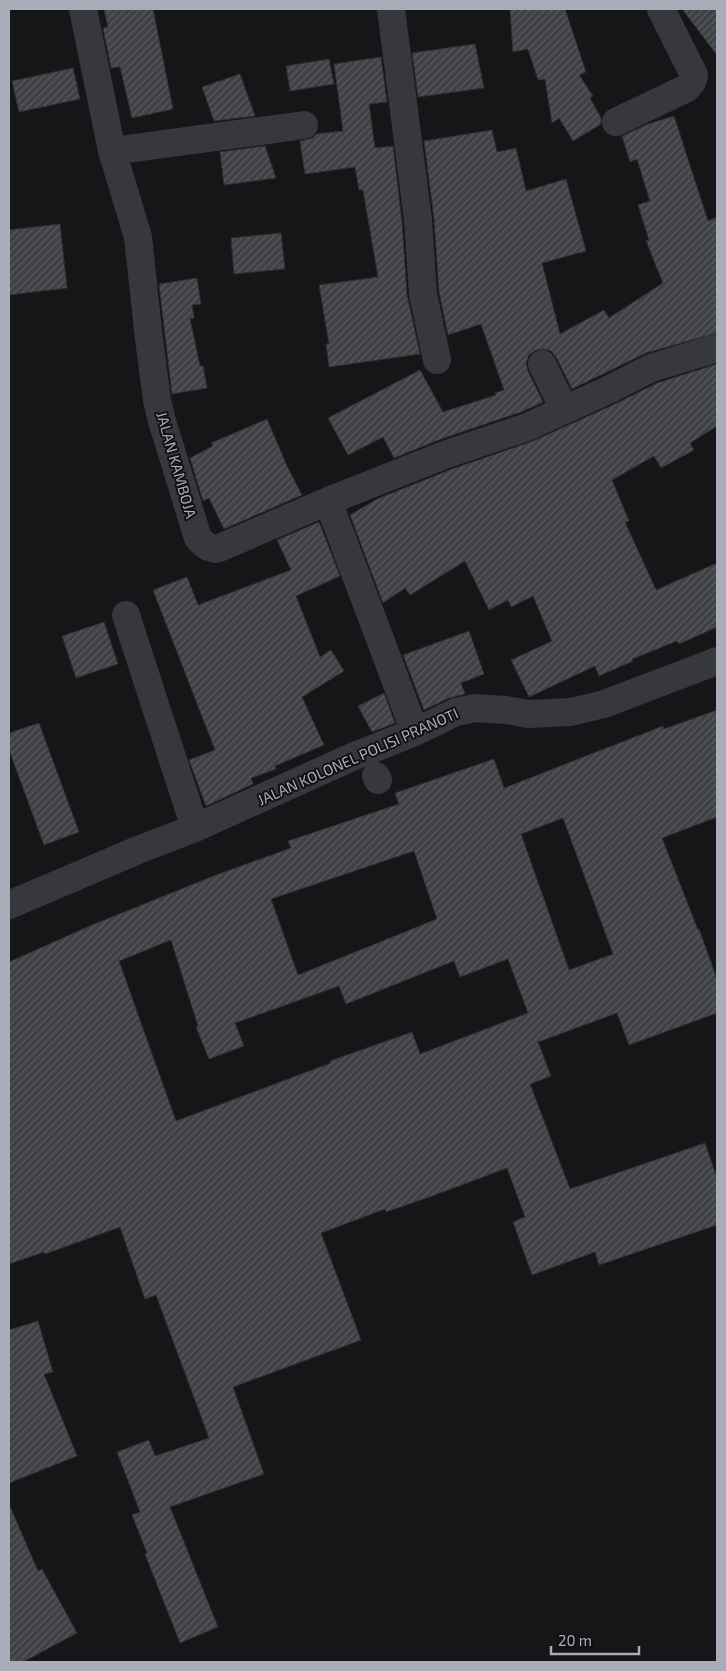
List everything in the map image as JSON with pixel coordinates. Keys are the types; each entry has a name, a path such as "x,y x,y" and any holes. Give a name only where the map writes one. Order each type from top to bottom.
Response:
{"street":[{"name":"JALAN KAMBOJA","path":"83,9 112,151 138,237 157,400 198,538 204,545 217,550 328,502"},
{"path":"391,9 418,220 424,294 437,360"},
{"path":"616,122 687,88 692,82 694,75 661,9"},
{"path":"112,151 304,125"},
{"path":"415,732 328,502 448,454 527,426 608,390 651,368 717,348"},
{"path":"542,364 564,410"},
{"path":"126,615 195,828"},
{"name":"JALAN KOLONEL POLISI PRANOTI","path":"9,905 195,828 352,757 415,732 456,712 475,708 528,714 571,712 604,704 717,661"}],"building":[{"path":"104,9 153,9 173,109 132,118 120,67 111,68 103,28 108,27"},
{"path":"510,9 565,9 586,72 579,75 593,96 590,98 601,118 601,124 573,141 559,118 552,123 545,79 538,80 528,49 513,52"},
{"path":"682,9 717,9 717,55"},
{"path":"475,44 484,88 418,97 412,53"},
{"path":"381,57 387,102 369,104 375,148 393,146 402,222 407,295 420,354 329,367 326,344 329,344 319,285 378,277 363,190 359,190 355,167 305,174 300,141 313,138 316,134 343,131 334,64"},
{"path":"329,59 334,84 290,91 286,66"},
{"path":"73,68 80,99 19,112 12,81"},
{"path":"240,74 255,116 214,121 202,87"},
{"path":"674,116 708,221 717,217 717,333 646,353 572,389 551,351 544,349 536,350 529,355 526,363 543,402 521,412 441,439 394,458 383,437 348,455 328,418 420,370 443,412 496,395 495,393 504,390 481,324 448,335 439,292 434,219 424,141 492,130 497,152 516,148 526,191 566,179 586,251 542,263 560,334 604,310 609,318 663,283 646,241 649,240 638,205 650,201 637,159 630,162 622,136 648,124"},
{"path":"265,146 276,178 224,185 220,152"},
{"path":"60,224 67,288 9,295 9,230"},
{"path":"281,233 285,269 234,274 231,238"},
{"path":"197,278 201,304 192,305 194,318 190,319 200,366 203,366 207,388 172,394 159,284"},
{"path":"717,364 717,426 690,443 694,450 661,468 654,456 612,480 629,521 625,522 656,590 717,563 717,627 679,644 677,641 632,659 633,661 599,676 595,666 529,697 511,660 552,641 533,596 511,607 508,600 489,610 465,561 410,595 405,588 383,603 350,515 377,499 452,469 533,441 657,383"},
{"path":"267,419 302,495 224,529 209,498 203,501 190,458 213,446 211,443"},
{"path":"319,522 340,576 296,596 320,657 331,650 344,671 302,697 324,745 275,766 276,769 251,778 253,784 206,806 189,760 215,750 153,590 187,577 198,605 291,570 277,540"},
{"path":"104,622 118,664 76,678 62,636"},
{"path":"469,631 484,674 461,683 465,694 449,698 424,710 403,655"},
{"path":"384,693 395,723 372,732 358,706"},
{"path":"717,710 717,817 662,838 717,979 717,1013 629,1045 617,1013 538,1042 551,1076 530,1084 570,1189 705,1143 717,1178 717,1225 599,1265 595,1252 532,1275 513,1222 525,1217 507,1168 432,1196 386,1212 385,1209 321,1233 361,1340 233,1387 264,1474 170,1507 218,1627 180,1643 145,1554 147,1553 132,1515 140,1512 117,1452 149,1440 155,1456 209,1438 156,1295 145,1299 120,1227 45,1254 44,1252 9,1264 9,962 92,925 216,875 291,848 288,841 399,804 395,793 494,759 504,788 663,726 664,729","holes":["563,818 613,954 569,970 521,834","414,851 437,919 298,975 271,899","171,940 198,1026 196,1027 209,1059 244,1046 235,1023 339,986 346,1004 454,961 460,977 508,959 528,1013 420,1054 412,1032 330,1061 331,1063 176,1121 119,961"]},
{"path":"39,723 79,832 44,845 9,750 9,733"},
{"path":"38,1321 53,1372 44,1374 77,1456 9,1483 9,1330"},
{"path":"9,1504 38,1571 42,1569 77,1633 23,1662 9,1662"}]}
